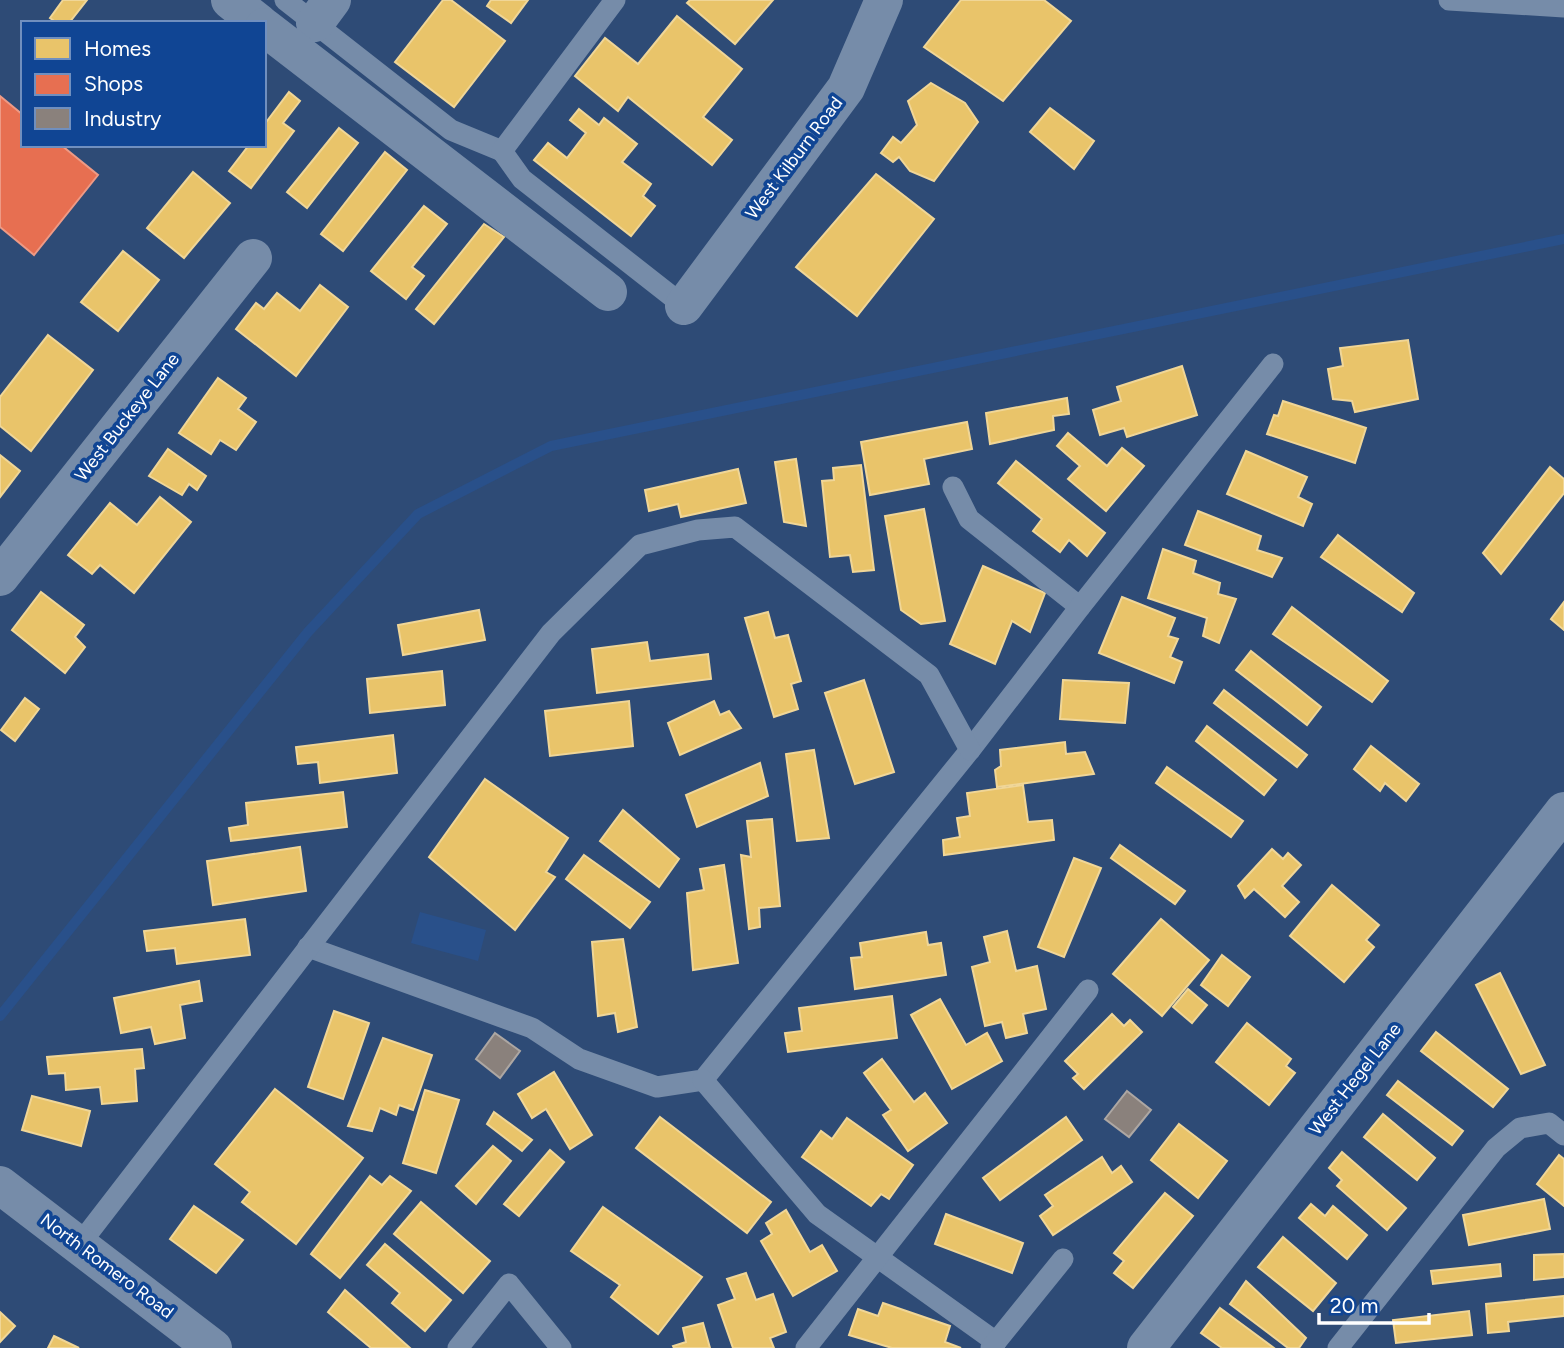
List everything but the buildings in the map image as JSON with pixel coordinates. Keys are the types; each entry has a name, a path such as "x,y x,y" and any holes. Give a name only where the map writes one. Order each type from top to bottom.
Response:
{"street":[{"path":"230,0 256,21"},
{"name":"West Kilburn Road","path":"684,306 846,88 884,0"},
{"path":"266,29 608,292"},
{"name":"West Buckeye Lane","path":"0,577 253,258"},
{"name":"West Hegel Lane","path":"1146,1348 1564,811"},
{"name":"North Romero Road","path":"0,1185 79,1245 200,1344"}],"lane":[{"path":"285,0 323,11 451,130 502,151 522,179 684,306"},
{"path":"502,151 615,0"},
{"path":"1449,0 1564,7"},
{"path":"308,947 533,1028 579,1059 657,1087 703,1080 970,750 1273,364"},
{"path":"953,487 969,519 1080,607"},
{"path":"79,1245 551,633 640,545 698,530 735,527 929,676 970,750"},
{"path":"806,1348 1088,990"},
{"path":"703,1080 817,1214 878,1256 993,1345 1063,1259"},
{"path":"1338,1348 1496,1148 1520,1128 1549,1123 1564,1135"},
{"path":"457,1348 509,1283 561,1348"}],"water":[{"path":"420,912 486,930 478,961 411,943"}],"waterway":[{"path":"0,1016 308,632 418,514 551,446 1564,239"}]}
